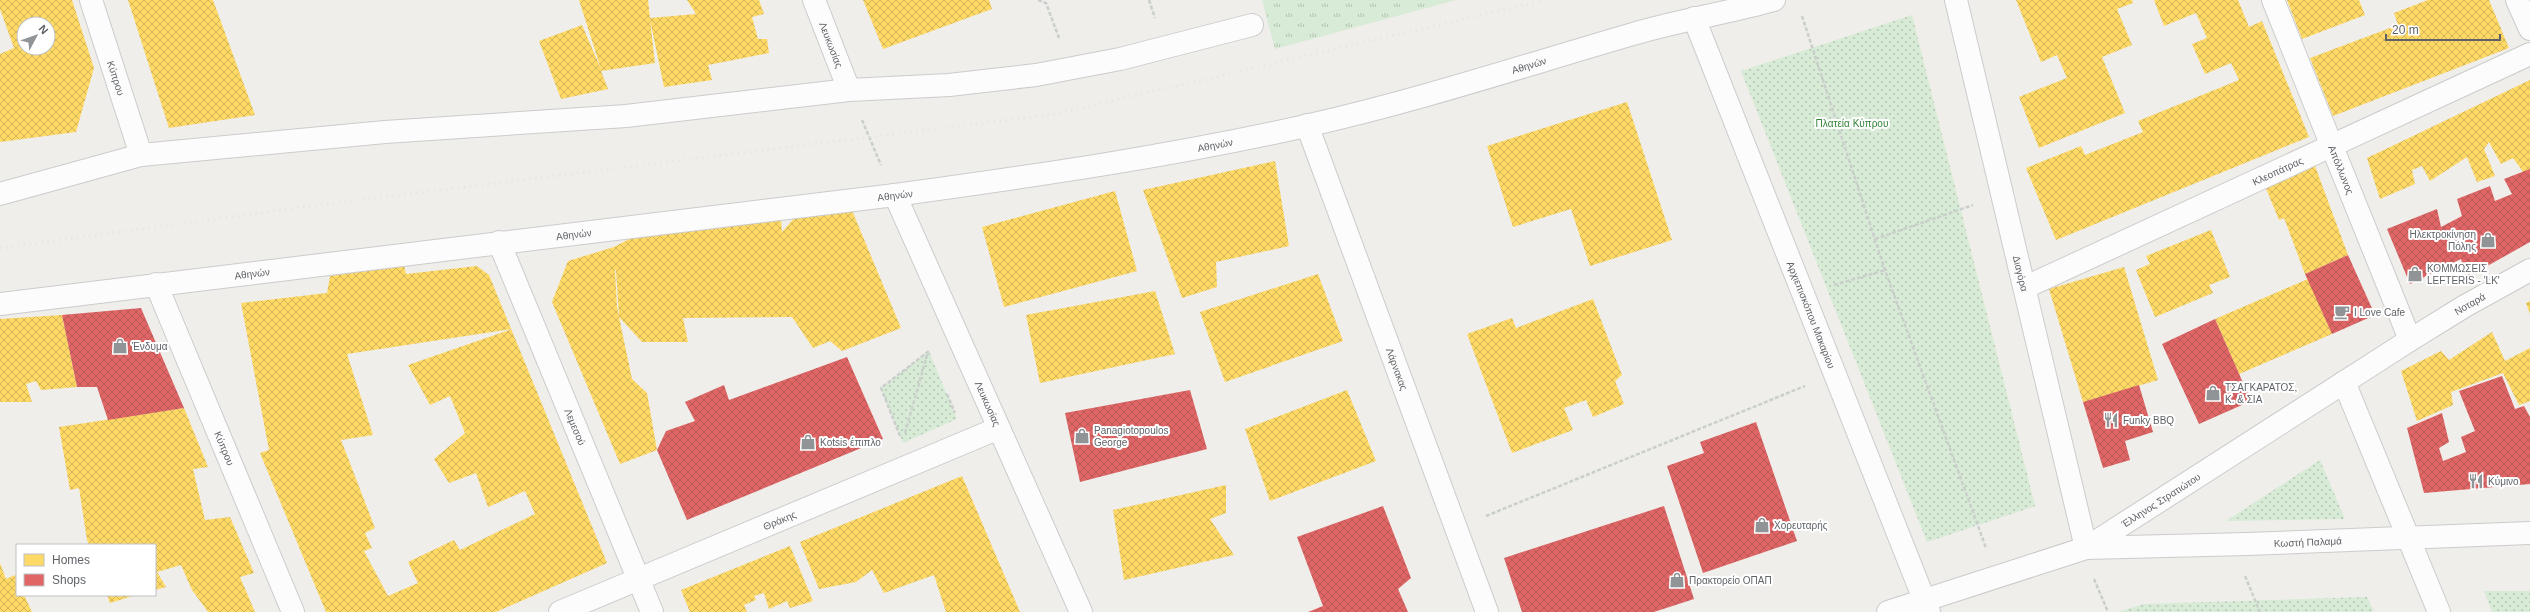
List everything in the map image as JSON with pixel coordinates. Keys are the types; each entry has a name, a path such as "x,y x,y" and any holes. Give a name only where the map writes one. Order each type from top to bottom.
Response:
{"street":[{"name":"Κύπρου","path":"91,0 141,155"},
{"name":"Λευκωσίας","path":"814,0 849,90"},
{"name":"Αθηνών","path":"0,304 894,195 1023,178 1153,156 1307,125 1433,94 1633,34 1694,18 1774,0"},
{"name":"Διαγόρα","path":"1956,0 2004,194 2086,548"},
{"name":"Απόλλωνος","path":"2272,0 2410,340"},
{"path":"2517,0 2530,29"},
{"name":"Αρχιεπισκόπου Μακαρίου","path":"1694,18 1926,606"},
{"path":"0,194 141,155 385,132 626,116 849,90 949,85 1070,69 1167,49 1252,25"},
{"name":"Κλεοπάτρας","path":"2026,287 2530,54"},
{"name":"Λάρνακας","path":"1307,125 1487,612"},
{"name":"Λευκωσίας","path":"894,195 1081,612"},
{"name":"Λεμεσού","path":"499,242 652,612"},
{"name":"Νοταρά","path":"2410,340 2464,306 2530,270"},
{"name":"Κύπρου","path":"156,284 293,612"},
{"name":"Έλληνος Στρατιώτου","path":"1888,612 1926,606 1997,576 2086,548 2410,340"},
{"path":"2344,382 2410,538 2439,612"},
{"name":"Θράκης","path":"560,612 999,428"},
{"name":"Κωστή Παλαμά","path":"2086,548 2231,545 2530,533"}],"path":[{"path":"1038,0 1046,3 1070,69"},
{"path":"1046,3 1049,0"},
{"path":"1802,15 1885,270 1997,576"},
{"path":"849,90 894,195"},
{"path":"1875,239 2004,194"},
{"path":"1803,295 1885,270"},
{"path":"903,443 881,388 928,351 905,436"},
{"path":"1456,528 1835,374"},
{"path":"2231,545 2260,612"}],"green space":[{"path":"1262,0 1456,0 1275,49"},
{"name":"Πλατεία Κύπρου","path":"1912,15 2035,506 1927,542 1741,71"},
{"path":"929,351 957,419 903,443 881,388"},
{"path":"2320,460 2345,519 2226,521"},
{"path":"2484,591 2530,591 2530,612 2492,612"},
{"path":"2367,597 2374,612 2118,612 2144,604"}],"building: Homes":[{"path":"0,0 72,0 94,68 76,132 0,142 0,54 14,48 0,9"},
{"path":"128,0 213,0 255,115 169,128"},
{"path":"579,0 648,0 650,18 696,14 687,0 759,0 764,14 752,17 758,39 767,39 769,53 708,65 712,80 664,87 650,20 655,63 601,71 608,89 561,99 539,41 582,25 601,69"},
{"path":"863,0 989,0 992,9 883,49"},
{"path":"2016,0 2132,0 2133,3 2117,9 2132,45 2102,57 2125,113 2039,148 2019,97 2067,78 2057,55 2041,62"},
{"path":"2154,0 2238,0 2249,27 2262,21 2309,137 2056,240 2026,168 2081,146 2085,155 2143,132 2138,121 2239,80 2231,63 2205,74 2192,44 2207,38 2196,13 2164,26"},
{"path":"2287,0 2359,0 2365,15 2302,39"},
{"path":"2428,0 2489,0 2509,48 2333,116 2310,58 2398,25 2394,13"},
{"path":"2530,80 2530,169 2524,173 2513,158 2501,164 2489,142 2484,149 2495,176 2477,182 2467,157 2430,181 2422,166 2412,170 2415,184 2380,199 2367,158"},
{"path":"1627,102 1672,240 1590,266 1571,209 1513,227 1487,146"},
{"path":"1275,161 1289,246 1216,262 1217,287 1182,298 1143,190"},
{"path":"2315,166 2348,255 2305,274 2284,218 2279,220 2265,186"},
{"path":"1115,191 1137,271 1004,307 982,227"},
{"path":"851,208 901,328 842,351 830,341 813,348 792,317 683,318 688,342 642,342 619,317 632,379 647,393 657,450 620,464 552,302 568,261 614,247 631,238 781,220 782,232 796,216","holes":["615,270 619,317 617,307"]},
{"path":"2211,230 2230,277 2209,285 2213,293 2155,317 2136,270 2150,264 2146,256"},
{"path":"404,266 406,274 477,266 489,275 607,563 496,612 326,612 260,453 269,450 241,303 327,293 330,276","holes":["511,329 408,365 430,405 450,396 465,433 434,459 449,483 476,473 488,507 525,491 535,514 460,550 454,540 408,562 418,583 388,596 364,551 372,548 365,533 375,528 341,440 373,435 347,354"]},
{"path":"2124,267 2158,380 2083,402 2049,289"},
{"path":"1318,274 1343,341 1225,382 1200,312"},
{"path":"2308,279 2332,334 2239,374 2215,319"},
{"path":"1155,291 1175,354 1040,383 1026,315"},
{"path":"1593,299 1622,375 1615,381 1624,404 1593,417 1586,400 1564,408 1573,430 1512,453 1467,334 1512,318 1516,328"},
{"path":"2530,301 2530,314 2526,303"},
{"path":"62,315 77,387 41,390 36,381 26,384 32,402 0,402 0,319"},
{"path":"2492,332 2505,361 2530,348 2530,401 2519,405 2503,373 2451,392 2453,405 2417,421 2401,371 2441,351 2449,360"},
{"path":"1347,390 1376,461 1270,501 1245,429"},
{"path":"184,408 208,467 193,469 205,520 230,517 254,573 240,577 255,612 208,612 192,590 181,565 157,572 166,587 156,590 156,544 89,544 79,488 70,490 59,427"},
{"path":"962,476 1020,612 946,612 934,575 884,593 872,570 856,582 819,589 800,542"},
{"path":"1226,485 1226,513 1210,519 1234,555 1124,580 1113,510"},
{"path":"790,546 813,601 790,608 787,601 769,609 764,593 754,596 756,600 744,605 747,612 690,612 681,590"},
{"path":"0,563 6,579 15,575 16,596 24,596 32,612 0,612"},
{"path":"107,596 133,596 110,603"}],"building: Shops":[{"path":"2530,169 2530,242 2466,278 2461,259 2410,284 2387,229 2437,209 2441,227 2462,216 2457,199 2490,186 2495,201 2512,194 2504,179"},
{"path":"2348,255 2375,315 2332,334 2305,274"},
{"path":"141,308 184,408 108,420 97,387 77,387 62,315"},
{"path":"2215,319 2251,401 2199,424 2162,344"},
{"path":"847,357 883,439 687,520 657,450 666,431 695,421 685,402 724,385 729,400"},
{"path":"2502,376 2515,409 2524,406 2530,417 2530,484 2424,493 2407,428 2442,413 2449,442 2439,448 2443,461 2466,452 2461,437 2475,431 2459,391"},
{"path":"2139,385 2153,432 2125,441 2130,460 2103,468 2083,402"},
{"path":"1190,390 1207,449 1080,482 1065,413"},
{"path":"1756,422 1797,541 1703,573 1667,466 1704,453 1700,442"},
{"path":"1383,506 1411,578 1398,589 1408,612 1308,612 1323,606 1297,537"},
{"path":"1664,506 1694,599 1654,612 1522,612 1504,558"}],"railway":[{"path":"0,248 319,205 1056,114 1545,0"}],"place":[{"name":"Ηλεκτροκίνηση Πόλης","path":"2488,240"},
{"name":"ΚΟΜΜΩΣΕΙΣ LEFTERIS - 'LK'","path":"2415,274"},
{"name":"I Love Cafe","path":"2342,312"},
{"name":"Ένδυμα","path":"120,346"},
{"name":"ΤΣΑΓΚΑΡΑΤΟΣ, Κ. & ΣΙΑ","path":"2213,393"},
{"name":"Funky BBQ","path":"2111,420"},
{"name":"Panagiotopoulos George","path":"1082,436"},
{"name":"Kotsis έπιπλο","path":"808,442"},
{"name":"Κύμινο","path":"2476,481"},
{"name":"Xoρευταρής","path":"1762,525"},
{"name":"Πρακτορείο ΟΠΑΠ","path":"1677,580"}]}
